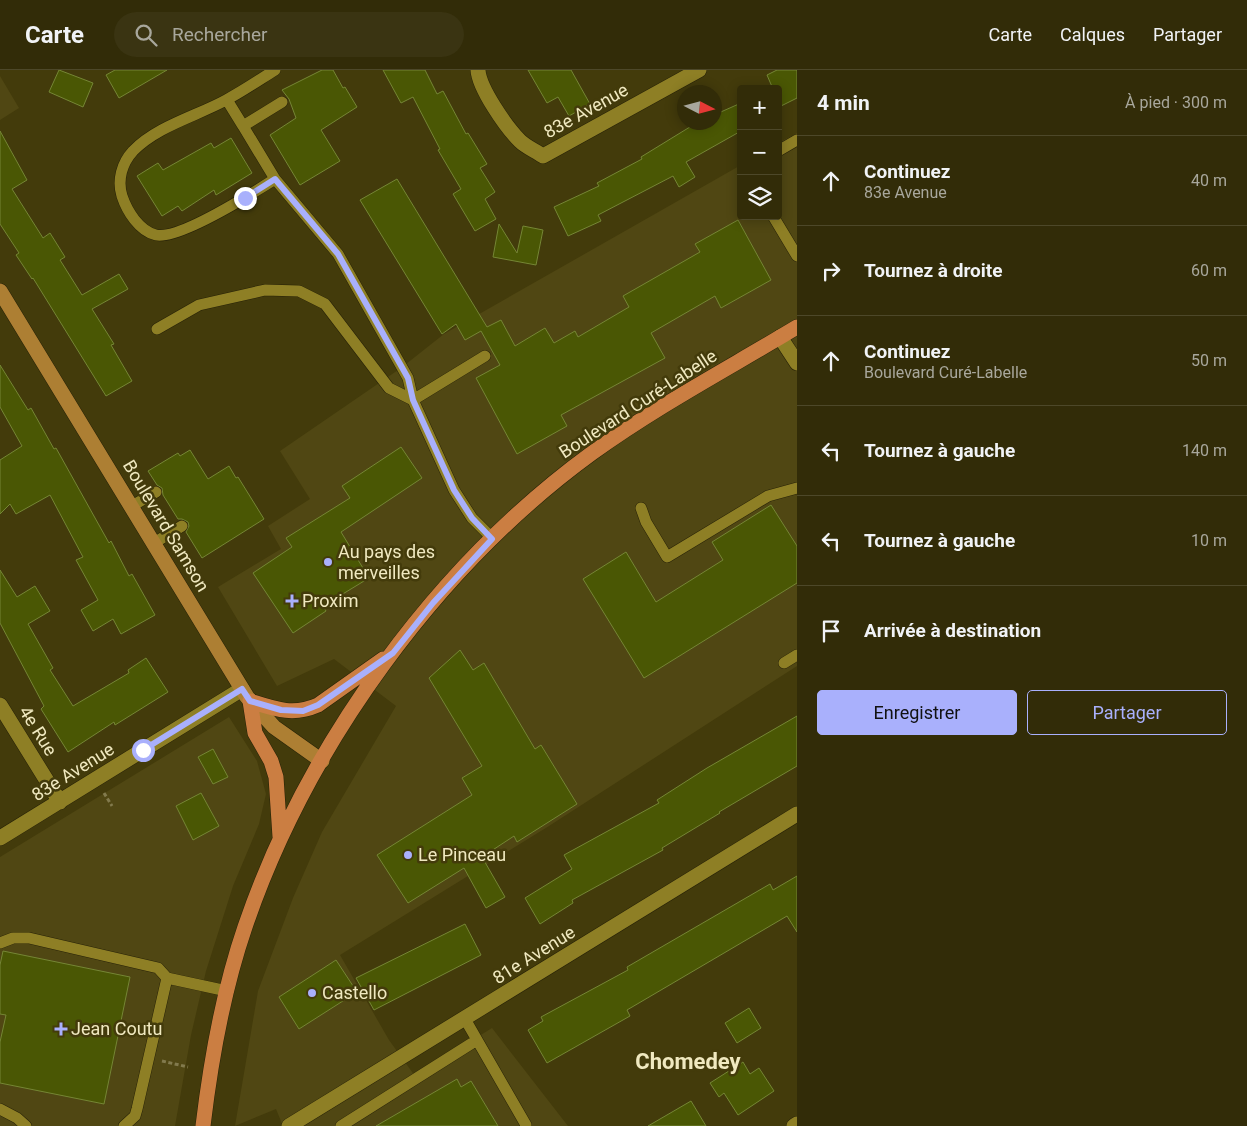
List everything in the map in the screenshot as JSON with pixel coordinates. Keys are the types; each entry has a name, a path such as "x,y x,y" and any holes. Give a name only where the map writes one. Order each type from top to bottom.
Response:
{"main road":[{"name":"Boulevard Curé-Labelle","path":"203,1126 210,1066 227,991 244,929 280,841 322,761 361,697 393,653 433,603 492,539 532,501 598,449 797,327"},
{"path":"246,695 289,712 308,710 393,653"},
{"path":"246,695 255,733 271,761 276,777 280,841"}],"street":[{"name":"83e Avenue","path":"478,70 479,78 491,101 520,141 543,156 699,70"},
{"name":"Boulevard Samson","path":"0,291 246,695 274,727 322,761"},
{"path":"780,337 797,364"},
{"name":"83e Avenue","path":"0,838 246,695"},
{"name":"4e Rue","path":"0,705 60,802"},
{"name":"81e Avenue","path":"289,1126 797,814"}],"lane":[{"path":"275,70 228,100 160,132 132,151 123,165 120,182 123,200 132,217 155,235 172,234 245,198 275,179"},
{"path":"228,100 275,179 338,254 408,378 413,400 454,490 472,518 492,539"},
{"path":"243,126 282,102"},
{"path":"782,149 797,140"},
{"path":"775,220 797,256"},
{"path":"157,329 199,305 265,290 300,291 325,304 389,388 413,400"},
{"path":"413,400 485,356"},
{"path":"641,508 646,522 667,557 768,496 797,488"},
{"path":"132,506 156,492"},
{"path":"154,544 182,526"},
{"path":"784,663 797,655"},
{"path":"0,943 13,938 29,938 158,968 167,978 227,991"},
{"path":"124,1126 131,1120 137,1109 167,978"},
{"path":"465,1019 526,1125"},
{"path":"340,1126 477,1040"},
{"path":"0,1109 17,1118 26,1126"}],"path":[{"path":"107,798 112,806"},
{"path":"176,1065 188,1067"}],"shaded area":[{"path":"0,76 19,108 0,120"},
{"path":"797,133 797,666 549,826 340,955 389,1040 415,1076 492,1028 568,1126 283,1126 276,1109 235,1126 258,991 293,898 322,832 396,706 334,659 277,686 218,587 281,549 268,526 310,499 280,451 401,368 444,334 737,167 737,220 782,220 782,141"},
{"path":"229,717 257,761 266,794 259,824 233,886 206,971 191,1035 175,1126 0,1126 0,857"}],"building":[{"path":"59,70 93,83 83,107 49,92"},
{"path":"115,70 167,70 119,98 106,75"},
{"path":"322,70 333,70 357,107 321,130 340,161 300,185 270,135 296,118 289,99 282,90"},
{"path":"383,70 425,70 437,94 443,91 466,134 468,133 487,164 480,168 495,192 485,199 496,219 475,231 453,194 461,189 438,150 440,149 413,97 401,103"},
{"path":"528,70 571,70 590,104 569,116 558,97 547,103"},
{"path":"777,70 797,70 797,98 782,106 782,85 771,85 767,75"},
{"path":"737,105 737,133 686,162 695,177 679,187 673,176 598,215 601,221 568,236 554,207 599,186 597,183 642,159 641,157 685,130 722,130 722,111"},
{"path":"0,131 27,180 12,189 43,238 50,233 65,257 60,260 82,295 119,274 128,289 92,309 114,344 111,345 132,381 106,396 33,278 16,255 19,253 0,224"},
{"path":"231,138 252,173 216,195 214,190 182,211 178,206 162,216 137,176 158,163 163,170 211,143 214,148"},
{"path":"397,179 487,327 501,320 515,346 545,328 554,343 575,331 578,337 629,307 623,296 700,252 695,244 738,220 771,280 721,308 715,296 651,333 665,358 561,415 567,426 517,454 476,378 500,365 481,331 465,340 456,324 442,334 360,200"},
{"path":"499,224 517,253 523,226 543,230 536,265 493,257"},
{"path":"0,365 28,410 31,408 54,449 56,448 109,543 111,541 129,576 132,574 155,615 121,634 113,619 93,631 81,610 98,600 76,560 83,557 50,495 16,514 10,504 0,514 0,460 22,446 0,407"},
{"path":"401,447 422,478 341,532 369,578 323,606 326,611 293,633 253,573 292,547 286,538 350,498 342,486"},
{"path":"190,450 208,479 229,466 264,519 202,558 186,532 189,526 188,522 178,519 163,495 162,488 157,485 148,471 178,453 180,456"},
{"path":"771,505 797,546 797,583 644,678 583,579 626,552 656,602 723,560 712,542"},
{"path":"0,570 17,597 35,586 50,611 28,624 53,668 50,670 73,706 129,673 128,670 146,658 168,692 115,725 114,722 68,752 41,709 44,706 0,623"},
{"path":"460,650 473,670 484,663 535,749 541,745 577,804 517,842 514,836 482,857 505,897 486,908 464,868 408,903 377,855 472,795 462,778 482,766 429,678"},
{"path":"797,716 797,766 719,812 662,848 663,850 572,900 573,903 540,924 525,898 572,869 564,855 659,803 657,800 707,768"},
{"path":"213,749 228,777 213,784 198,757"},
{"path":"201,793 219,826 193,840 176,806"},
{"path":"797,876 797,932 787,916 627,1010 630,1016 547,1063 528,1030 543,1021 541,1017 628,970 627,967 770,884 773,890"},
{"path":"465,924 481,955 374,1010 356,978"},
{"name":"Jean Coutu","path":"3,951 130,977 104,1104 0,1083 0,1042 6,1015 0,1014 0,965"},
{"path":"336,960 357,992 299,1029 279,997"},
{"path":"749,1008 761,1028 737,1043 725,1023"},
{"path":"743,1062 750,1074 759,1068 774,1091 738,1115 724,1093 719,1097 710,1083"},
{"path":"457,1079 461,1087 471,1081 498,1126 376,1126"},
{"path":"691,1101 706,1126 648,1126"}],"place":[{"name":"Au pays des merveilles","path":"328,562"},
{"name":"Proxim","path":"292,601"},
{"name":"Le Pinceau","path":"408,855"},
{"name":"Castello","path":"312,993"},
{"name":"Jean Coutu","path":"61,1029"}],"district":[{"name":"Chomedey","path":"688,1061"}],"route":[{"path":"143,750 242,689 250,701 289,712 308,710 318,705 393,653 433,603 492,539 472,518 454,490 413,400 408,378 338,254 319,230 293,204 275,179 245,198"}]}
